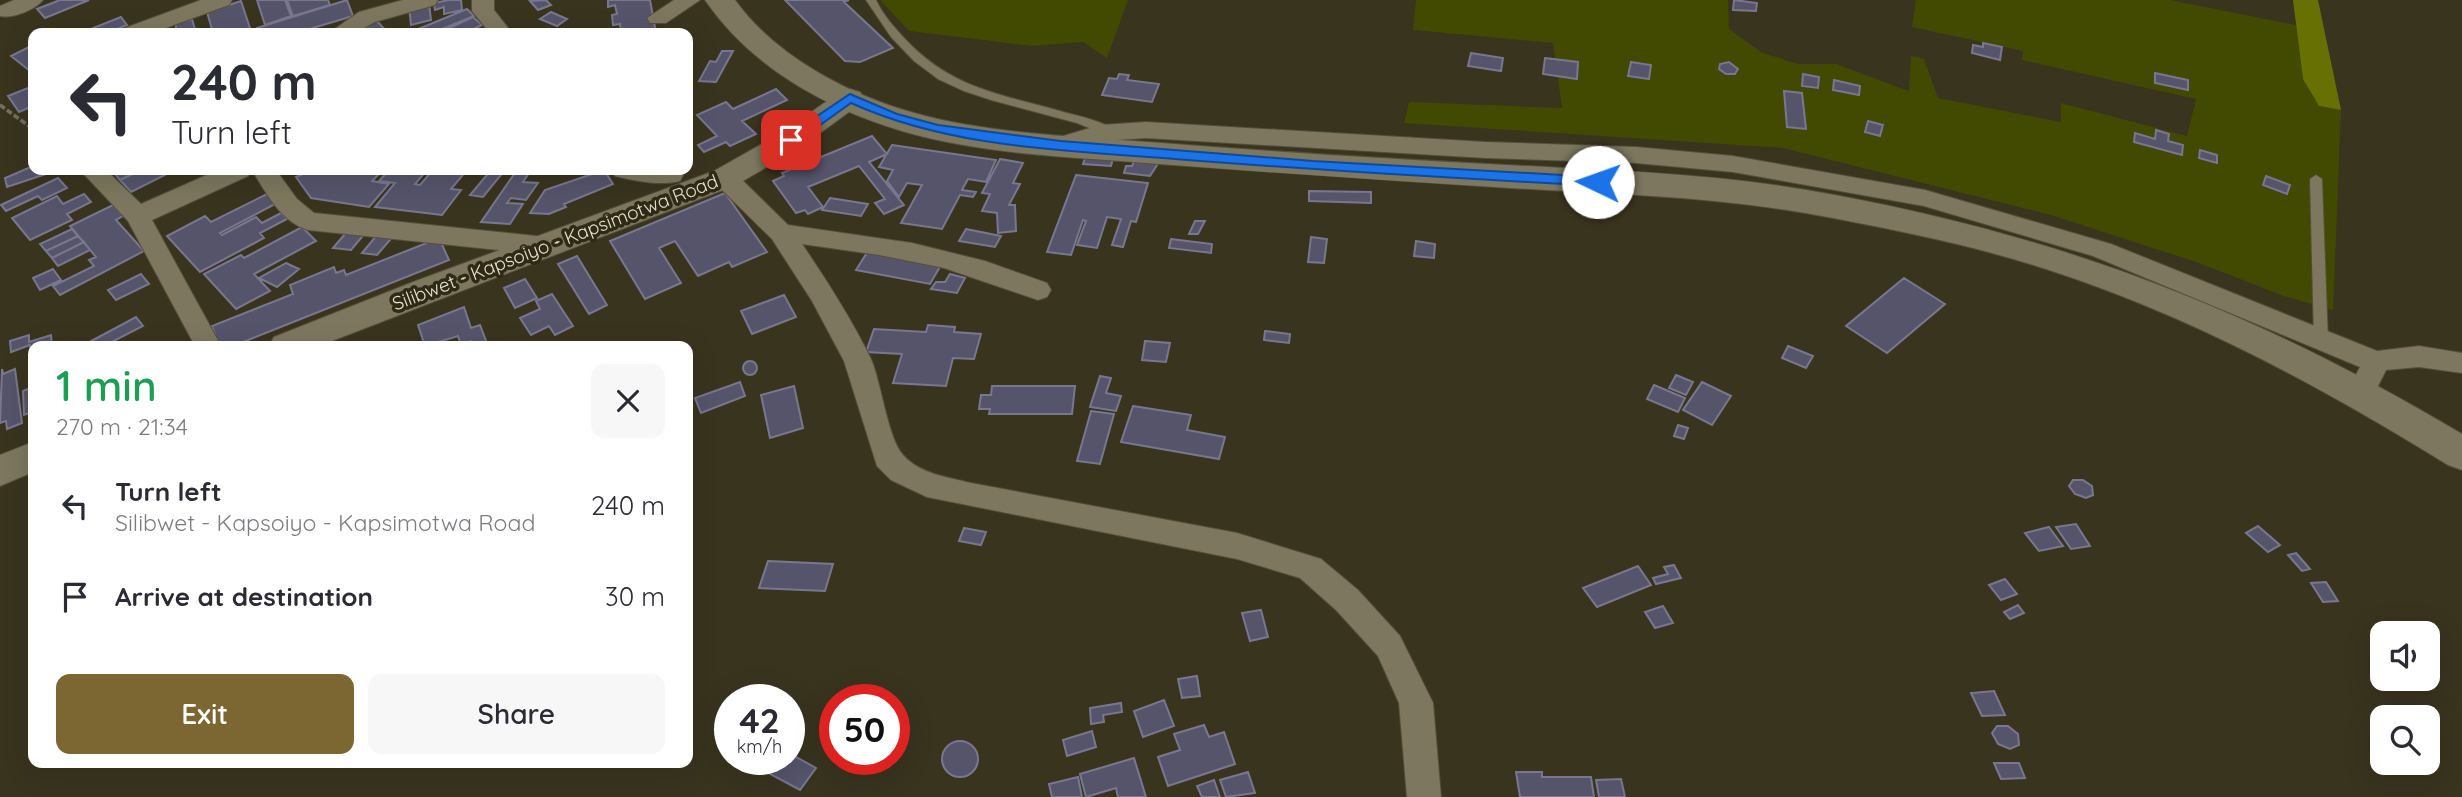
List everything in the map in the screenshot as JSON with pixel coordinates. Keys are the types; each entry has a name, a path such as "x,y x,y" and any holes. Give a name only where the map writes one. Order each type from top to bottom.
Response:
{"main road":[{"path":"720,0 745,32 771,52 850,98 892,117 938,130 1061,145 1313,166 1750,193 1940,228 2111,279 2199,313 2304,361 2361,392 2462,454"}],"street":[{"path":"6,11 32,0"},
{"path":"146,28 221,0"},
{"path":"346,28 366,9 427,0"},
{"path":"483,0 483,11 497,28"},
{"path":"657,17 689,0"},
{"name":"Silibwet - Kapsoiyo - Kapsimotwa Road","path":"299,341 547,246 675,180 725,178 791,140 850,98"},
{"path":"1061,145 1110,132 1146,130 1486,150 1636,155 1733,164 1925,198 2102,250 2376,362 2396,355 2462,363"},
{"path":"97,175 138,216 205,341"},
{"path":"138,216 228,175"},
{"path":"267,175 294,213 308,221 547,246"},
{"path":"650,175 675,180"},
{"path":"725,178 781,233 823,296 858,361 887,458 901,472 927,485 1237,546 1310,568 1347,600 1389,646 1416,704 1424,797"},
{"path":"781,233 865,244 971,266 996,272 1038,290"},
{"path":"2361,392 2376,362"},
{"path":"0,471 28,458"}],"lane":[{"path":"871,0 906,50 940,77 971,92 1079,117 1110,132"},
{"path":"2316,179 2321,341"}],"path":[{"path":"0,105 28,125"}],"green space":[{"path":"880,0 1128,0 1107,58 1083,42 1032,46 909,31"},
{"path":"1416,0 1728,0 1729,29 1761,52 1798,64 1836,64 1909,91 1911,56 1924,59 1938,98 2061,122 2061,103 2187,136 2196,99 2022,60 2023,51 1912,27 1916,0 2170,0 2296,25 2303,79 2319,106 2341,110 2333,310 2284,296 2196,262 2051,215 1783,148 1404,123 1409,102 1562,108 1553,43 1413,30"},
{"path":"2293,0 2318,0 2341,110 2319,106 2303,79"}],"building":[{"path":"60,0 89,0 45,18 37,9"},
{"path":"257,0 285,0 291,16 265,25"},
{"path":"287,0 328,0 330,5 293,16"},
{"path":"347,0 353,16 313,28 257,28"},
{"path":"461,0 462,10 444,14 444,7 435,10 434,3"},
{"path":"546,0 551,5 538,10 530,1"},
{"path":"608,0 650,0 655,28 620,28 620,24 613,25 612,15 617,14 615,5 608,7"},
{"path":"785,0 849,0 844,2 893,48 860,62 845,61"},
{"path":"1734,0 1757,3 1756,11 1733,10"},
{"path":"241,1 250,28 212,28 207,12"},
{"path":"429,3 431,20 411,25 409,7"},
{"path":"467,9 474,16 444,28 421,28"},
{"path":"551,12 567,19 557,26 540,19"},
{"path":"121,17 127,25 120,28 93,28"},
{"path":"473,17 482,25 476,28 449,28"},
{"path":"192,19 195,28 176,28 175,24"},
{"path":"376,20 383,28 369,28 365,24"},
{"path":"1983,43 2002,47 2000,60 1972,53 1973,45 1983,47"},
{"path":"28,48 28,69 11,56"},
{"path":"722,51 733,51 716,82 699,81 710,61 716,62"},
{"path":"1471,53 1503,58 1501,71 1468,66"},
{"path":"1545,58 1578,62 1577,79 1543,74"},
{"path":"1631,62 1651,65 1649,79 1628,76"},
{"path":"1729,62 1738,69 1735,74 1726,74 1719,69 1720,64"},
{"path":"2155,73 2188,80 2188,90 2155,83"},
{"path":"1119,74 1129,75 1127,80 1159,84 1152,102 1102,95 1109,78 1117,79"},
{"path":"1803,74 1819,77 1818,88 1802,86"},
{"path":"1834,80 1860,86 1859,95 1833,90"},
{"path":"28,88 28,108 19,112 8,96"},
{"path":"776,89 787,100 742,121 756,134 730,146 726,142 704,152 698,145 717,136 697,115 726,102 733,109"},
{"path":"1784,91 1802,93 1806,129 1787,127"},
{"path":"1868,121 1883,125 1880,136 1865,132"},
{"path":"2156,130 2169,134 2168,141 2183,145 2182,155 2134,142 2135,133 2155,139"},
{"path":"872,136 887,154 869,162 904,205 884,214 875,203 885,199 859,166 808,187 823,207 808,214 805,210 796,213 773,181 784,176 782,173"},
{"path":"892,145 996,160 986,182 968,179 962,190 976,192 973,197 960,195 942,229 901,223 922,185 907,183 899,197 887,181 893,170 879,167"},
{"path":"2200,150 2217,155 2217,163 2199,158"},
{"path":"1086,155 1113,158 1111,166 1083,164"},
{"path":"1000,159 1023,163 1013,183 1020,184 1009,205 1015,205 1016,231 998,233 997,213 982,211 990,194 982,193"},
{"path":"1135,159 1159,162 1150,176 1124,173 1126,166 1132,166"},
{"path":"28,168 28,175 43,175 7,187 5,178"},
{"path":"116,175 130,175 120,180"},
{"path":"130,175 165,175 131,192 120,180"},
{"path":"378,175 372,181 389,184 369,207 311,198 296,177"},
{"path":"384,175 423,175 415,184 420,185 429,175 463,175 451,189 461,190 442,215 375,207 395,183 379,181"},
{"path":"487,175 501,175 483,197 470,195"},
{"path":"514,175 528,175 523,182 538,183 526,200 511,198 507,203 523,204 510,224 481,222"},
{"path":"589,175 607,175 613,184 564,204 566,207 549,214 530,213 545,190"},
{"path":"1076,175 1148,183 1136,222 1131,221 1123,247 1112,245 1121,219 1107,217 1097,248 1077,245 1086,221 1083,220 1071,255 1047,252"},
{"path":"2266,176 2290,185 2287,194 2263,185"},
{"path":"58,178 67,188 42,200 38,196 6,211 1,205"},
{"path":"1309,191 1371,192 1371,203 1309,201"},
{"path":"725,193 767,252 732,267 729,262 698,276 675,241 659,248 681,283 645,299 610,241"},
{"path":"84,194 91,202 67,214 72,220 30,240 12,218 57,196 63,204"},
{"path":"267,194 277,203 220,233 222,235 256,217 262,223 281,213 287,219 260,233 264,238 200,272 167,236 205,216 211,222"},
{"path":"830,198 868,204 861,216 822,210"},
{"path":"113,205 123,216 116,220 144,251 60,295 53,286 94,266 89,260 96,257 70,226"},
{"path":"1195,221 1205,221 1198,234 1189,234"},
{"path":"302,227 316,241 254,274 270,291 236,309 204,274 241,255 244,258"},
{"path":"350,228 367,231 351,250 333,248"},
{"path":"72,229 78,236 46,251 40,244"},
{"path":"966,229 1001,236 995,247 959,241"},
{"path":"381,230 396,233 377,255 362,253"},
{"path":"78,236 84,242 52,258 46,251"},
{"path":"1311,237 1327,239 1324,263 1308,262"},
{"path":"439,238 449,260 246,341 217,341 212,326 293,294 290,285 334,267 336,273 344,270 346,275"},
{"path":"1171,239 1212,244 1211,253 1169,248"},
{"path":"1416,241 1435,244 1434,258 1414,256"},
{"path":"84,242 90,250 58,266 52,258"},
{"path":"868,251 941,265 930,284 856,270"},
{"path":"577,256 607,305 589,314 558,264"},
{"path":"286,263 299,269 277,287 259,278"},
{"path":"53,269 61,280 40,290 33,278"},
{"path":"141,274 149,284 116,300 108,290"},
{"path":"950,274 965,278 957,293 931,289 936,282 945,282"},
{"path":"1904,278 1945,304 1887,353 1846,326"},
{"path":"525,279 537,298 515,308 504,288"},
{"path":"552,294 573,326 555,335 549,326 531,335 520,318 540,309 536,301"},
{"path":"784,295 796,317 752,334 741,311"},
{"path":"464,307 471,328 480,325 486,341 460,341 458,336 442,341 423,341 418,325"},
{"path":"136,317 143,326 114,341 91,341"},
{"path":"928,325 955,327 954,332 981,334 974,359 953,358 946,386 893,383 902,354 866,352 874,329 926,332"},
{"path":"1265,331 1290,334 1289,343 1264,340"},
{"path":"29,335 28,346 11,352 10,341"},
{"path":"51,335 52,341 32,341"},
{"path":"1145,341 1170,343 1166,362 1142,360"},
{"path":"1788,346 1813,356 1806,368 1782,358"},
{"path":"747,361 753,361 757,368 753,375 747,375 743,371 743,365"},
{"path":"2,369 3,374 15,369 22,423 7,429 6,421 0,423"},
{"path":"1676,375 1693,382 1686,395 1669,388"},
{"path":"1100,376 1111,378 1106,393 1121,396 1116,411 1090,407"},
{"path":"740,382 745,396 701,413 695,398"},
{"path":"1702,382 1731,396 1712,425 1683,410"},
{"path":"1654,385 1685,398 1678,412 1647,399"},
{"path":"794,386 803,428 770,438 761,395"},
{"path":"992,386 1075,386 1072,414 989,414 990,409 979,409 981,395 991,395"},
{"path":"28,389 28,414 24,415 23,391"},
{"path":"1133,406 1191,415 1187,430 1225,437 1219,459 1121,442"},
{"path":"1091,411 1114,414 1100,464 1077,461"},
{"path":"1678,425 1688,428 1684,439 1674,436"},
{"path":"2073,480 2083,480 2092,486 2093,495 2086,498 2075,494 2069,486"},
{"path":"2076,524 2090,546 2071,549 2056,527"},
{"path":"2258,526 2280,545 2268,552 2246,533"},
{"path":"2049,527 2063,546 2039,551 2025,533"},
{"path":"964,528 986,532 981,545 959,541"},
{"path":"2296,553 2310,569 2302,571 2288,555"},
{"path":"768,561 833,564 825,591 759,588"},
{"path":"1674,565 1681,578 1656,584 1653,578 1668,574 1664,567"},
{"path":"1638,566 1651,585 1597,607 1583,588"},
{"path":"2005,579 2017,594 2001,600 1989,585"},
{"path":"2326,582 2338,601 2323,602 2311,583"},
{"path":"2018,605 2024,613 2010,619 2004,612"},
{"path":"1663,606 1673,623 1655,628 1645,612"},
{"path":"1261,610 1268,637 1250,641 1242,613"},
{"path":"1197,676 1200,696 1182,698 1178,679"},
{"path":"1994,691 2005,715 1982,716 1971,693"},
{"path":"1164,700 1174,726 1143,737 1134,711"},
{"path":"1121,703 1122,712 1103,715 1104,722 1091,724 1090,708"},
{"path":"1204,725 1209,737 1224,732 1235,764 1168,786 1158,757 1180,750 1174,734"},
{"path":"1997,726 2008,726 2018,734 2019,745 2010,749 1998,744 1992,733"},
{"path":"1092,731 1096,747 1067,756 1063,740"},
{"path":"960,741 973,746 978,759 973,772 960,777 947,772 942,759 947,746"},
{"path":"1134,758 1146,797 1118,797 1116,788 1086,797 1080,774"},
{"path":"805,762 816,768 800,790 772,775 805,775"},
{"path":"1994,763 2019,763 2025,778 2001,779"},
{"path":"1248,772 1255,793 1226,797 1220,780"},
{"path":"1516,772 1542,772 1542,777 1591,777 1594,797 1520,797"},
{"path":"1078,777 1082,797 1052,797 1049,784"},
{"path":"1621,779 1625,797 1599,797 1596,780"},
{"path":"1214,780 1220,797 1202,797 1197,786"}],"route":[{"path":"791,140 850,98 892,117 938,130 1061,145 1313,166 1598,182"}]}
